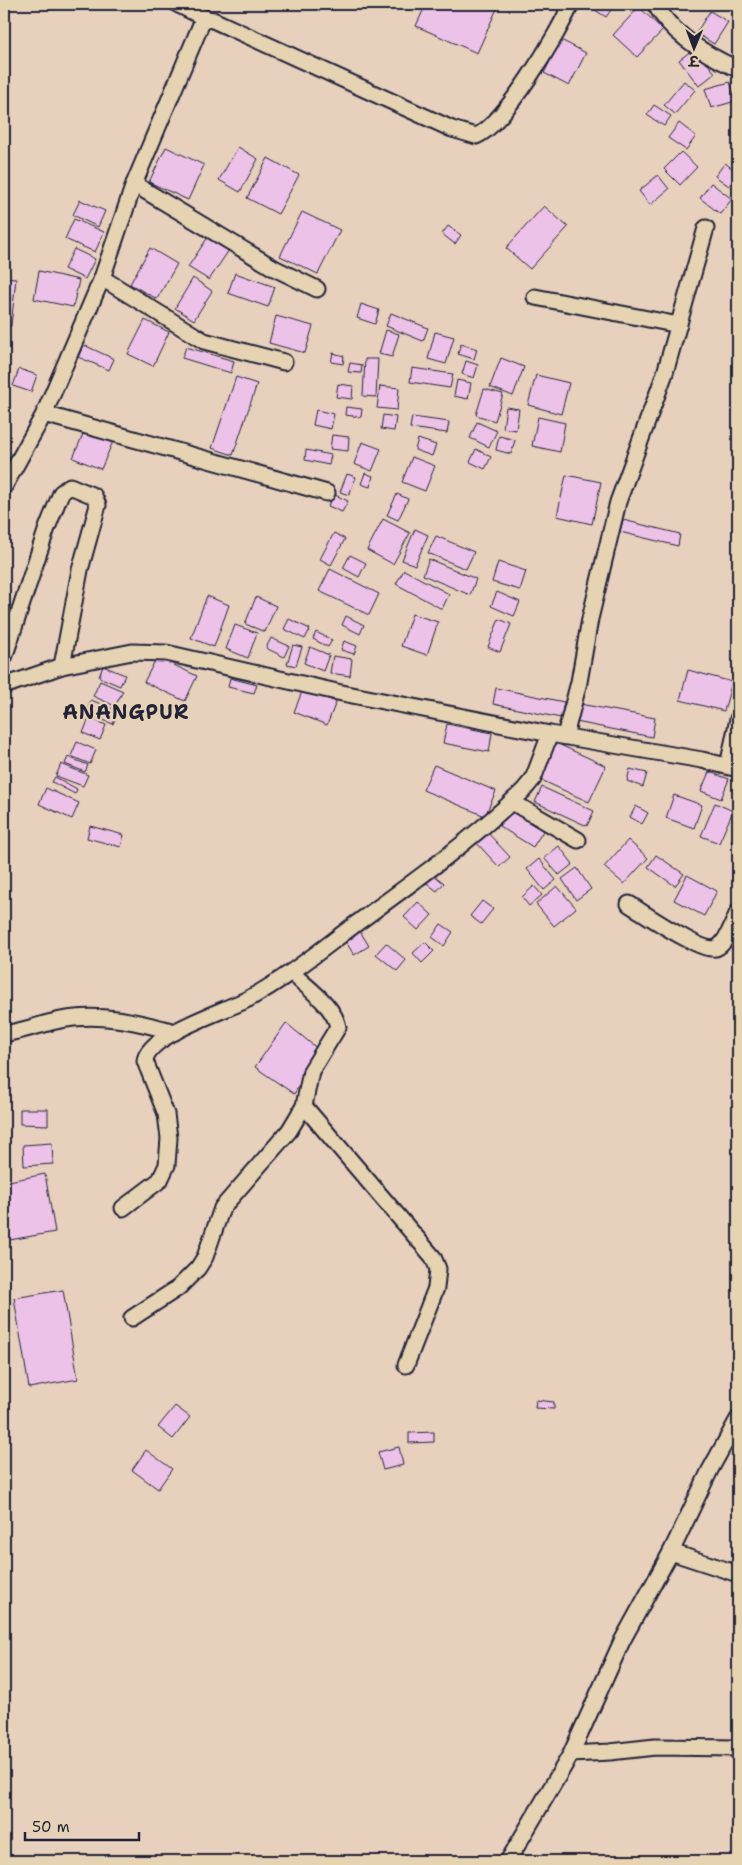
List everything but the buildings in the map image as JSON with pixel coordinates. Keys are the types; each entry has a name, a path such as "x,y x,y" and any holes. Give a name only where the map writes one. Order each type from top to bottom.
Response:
{"street":[{"path":"177,4 207,19 304,60 452,129 476,136 489,130 536,68 571,4"},
{"path":"656,4 665,20 674,28 708,54 738,69"},
{"path":"4,487 44,414 102,278 134,184 198,27 207,19"},
{"path":"134,184 274,268 317,289"},
{"path":"122,1208 160,1180 167,1165 169,1138 166,1114 145,1061 151,1047 175,1032 248,999 291,972 437,864 512,802 533,779 558,735 579,682 590,619 618,502 651,416 706,228"},
{"path":"102,278 204,341 284,362"},
{"path":"534,297 679,325"},
{"path":"44,414 326,493"},
{"path":"4,658 47,528 61,493 70,486 94,496 98,505 80,570 62,666"},
{"path":"4,686 62,666 132,652 166,653 271,678 733,768 738,720"},
{"path":"512,802 578,840"},
{"path":"629,904 693,942 710,949 717,948 722,944 738,912"},
{"path":"132,1318 190,1279 205,1257 225,1204 289,1131 304,1106 311,1071 338,1027 330,1010 291,972"},
{"path":"4,1034 56,1021 98,1016 134,1021 175,1032"},
{"path":"304,1106 390,1204 436,1263 438,1278 436,1288 406,1365"},
{"path":"508,1861 571,1754 618,1649 671,1552 710,1470 738,1419"},
{"path":"671,1552 738,1574"},
{"path":"571,1754 654,1747 738,1748"}],"district":[{"name":"ANANGPUR","path":"126,712"}]}
